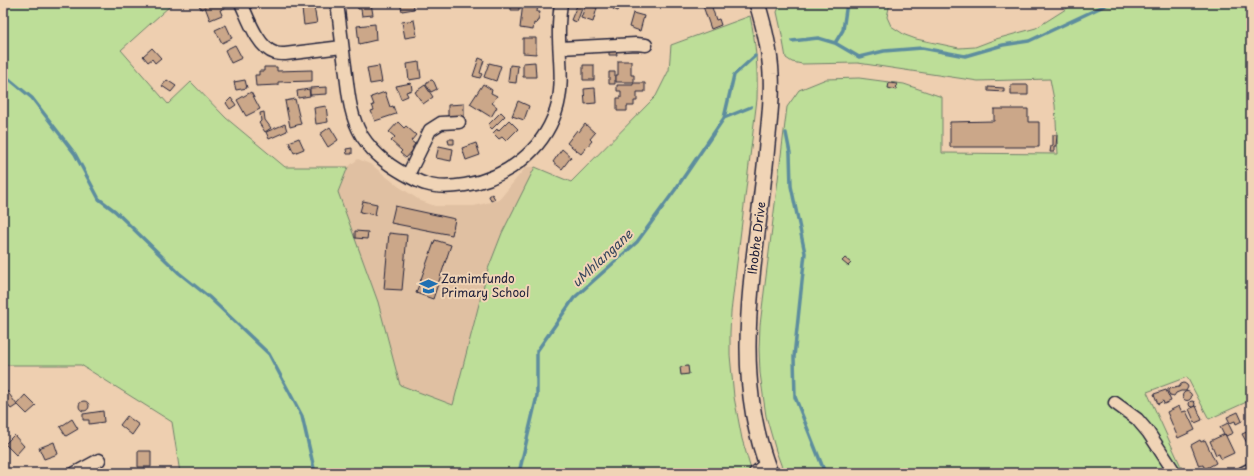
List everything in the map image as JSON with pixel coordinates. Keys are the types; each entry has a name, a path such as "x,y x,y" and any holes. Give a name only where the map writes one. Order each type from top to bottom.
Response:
{"street":[{"path":"241,3 262,44 268,50 285,54 342,47"},
{"path":"338,3 342,47 351,108 354,120 361,135 370,147 385,162 425,184 443,187 480,182 498,175 521,161 530,153 543,137 556,110 560,89 560,48 558,27 561,3"},
{"name":"Ihobhe Drive","path":"757,3 769,49 771,97 747,329 748,385 764,470"},
{"path":"560,48 636,44 646,45"},
{"path":"408,175 430,130 441,123 459,122"},
{"path":"1115,403 1137,419 1175,473"},
{"path":"74,473 99,460"},
{"path":"1244,473 1251,469"}],"shaded area":[{"name":"Zamimfundo Primary School","path":"358,159 372,165 398,186 421,201 435,206 474,206 499,200 526,167 535,167 502,233 488,269 453,405 400,385 378,302 338,192 348,167"}],"green space":[{"path":"3,3 170,3 170,6 121,50 168,104 191,82 226,118 285,167 348,167 338,192 378,302 400,385 453,405 488,269 502,233 535,167 571,182 656,96 669,70 671,45 750,16 756,57 757,99 731,312 730,355 734,397 742,439 752,473 180,473 172,422 81,365 3,365"},
{"path":"781,3 890,3 887,17 891,26 905,35 916,39 959,48 975,47 996,39 1036,28 1073,3 1251,3 1251,400 1209,419 1187,377 1147,392 1184,473 784,473 766,416 760,373 759,349 760,325 787,107 799,90 826,79 859,78 904,84 942,97 942,153 1058,154 1055,105 1050,79 978,81 858,63 802,64 792,62 786,58 777,12"}],"building":[{"path":"198,3 223,3 225,8 220,10 222,15 210,20 205,7 201,9"},
{"path":"357,3 371,3 373,15 362,16 361,9 358,9"},
{"path":"400,3 413,3 414,9 402,11"},
{"path":"511,3 519,3 519,10 511,10"},
{"path":"523,3 538,3 537,12 540,12 538,21 536,24 534,23 533,30 520,28"},
{"path":"578,3 584,3 577,22 571,20"},
{"path":"586,4 597,8 593,22 581,18"},
{"path":"615,4 620,6 618,11 613,9"},
{"path":"711,4 716,20 719,19 721,25 711,29 703,6"},
{"path":"314,7 317,23 304,25 302,9"},
{"path":"633,13 644,16 640,31 629,27"},
{"path":"414,20 417,36 405,38 402,22"},
{"path":"375,24 376,40 359,44 357,26"},
{"path":"226,25 232,38 222,43 215,30"},
{"path":"523,38 536,38 536,54 523,53"},
{"path":"235,45 242,58 231,63 225,50"},
{"path":"152,48 161,58 155,63 152,59 148,62 143,56"},
{"path":"609,49 616,49 617,55 609,55"},
{"path":"479,58 484,60 480,78 473,76"},
{"path":"618,61 631,61 631,75 634,75 634,82 616,82 616,75 618,75"},
{"path":"419,62 421,78 409,80 407,64"},
{"path":"535,62 536,77 523,77 523,63"},
{"path":"489,63 501,66 496,81 484,77"},
{"path":"510,65 518,66 516,83 508,82"},
{"path":"583,65 594,65 594,80 583,80"},
{"path":"379,66 382,82 370,84 367,68"},
{"path":"264,67 277,67 277,71 312,70 312,81 278,82 278,85 256,86 255,75 259,75 259,71 264,71"},
{"path":"609,72 615,72 615,84 609,84"},
{"path":"167,80 176,86 171,92 162,86"},
{"path":"245,80 247,88 236,90 234,82"},
{"path":"432,80 437,89 431,92 426,85 428,81"},
{"path":"411,83 412,90 406,92 408,96 401,99 396,86"},
{"path":"633,83 645,83 645,92 637,92 637,101 634,101 634,106 627,106 627,111 617,111 617,98 621,98 621,91 617,91 617,85 633,85"},
{"path":"889,83 897,84 896,90 888,88"},
{"path":"483,84 492,90 491,93 497,96 492,103 497,107 491,117 470,104"},
{"path":"425,85 433,97 423,104 415,92"},
{"path":"1011,85 1028,85 1028,95 1011,95"},
{"path":"327,87 327,94 310,95 310,88"},
{"path":"988,87 1004,88 1004,92 988,91"},
{"path":"595,88 596,103 585,104 584,89"},
{"path":"309,89 310,96 298,98 297,91"},
{"path":"251,92 260,109 246,116 237,100"},
{"path":"385,92 390,107 393,106 396,114 375,121 371,111 374,110 372,105 374,105 371,97"},
{"path":"231,98 236,105 230,109 226,103"},
{"path":"295,99 301,124 290,127 285,101"},
{"path":"518,101 529,106 524,120 512,116"},
{"path":"464,104 464,117 448,117 448,105"},
{"path":"326,106 328,122 316,124 314,108"},
{"path":"994,109 1028,109 1028,122 1039,122 1039,147 950,147 950,122 994,121"},
{"path":"264,112 265,120 271,128 265,132 259,123 261,121 260,113"},
{"path":"501,112 505,116 492,129 488,125"},
{"path":"509,120 518,129 506,141 502,137 499,139 493,133 497,129 498,131"},
{"path":"398,122 404,128 406,126 416,135 411,141 415,144 412,148 414,149 406,158 400,153 402,151 391,141 395,137 389,132"},
{"path":"285,124 287,131 269,139 266,132"},
{"path":"585,124 595,133 590,139 592,141 581,154 567,143 577,130 579,132"},
{"path":"330,127 338,140 328,147 320,134"},
{"path":"1053,135 1057,135 1056,146 1054,146 1054,152 1050,152 1051,146 1053,145"},
{"path":"299,138 304,149 294,153 289,142"},
{"path":"448,139 454,139 454,144 449,144"},
{"path":"476,143 480,155 466,160 462,148"},
{"path":"439,146 453,149 451,161 436,158"},
{"path":"352,148 352,154 347,154 346,149"},
{"path":"562,149 571,157 562,169 553,162"},
{"path":"492,194 495,199 491,201 489,196"},
{"path":"363,201 377,204 375,215 360,212"},
{"path":"395,206 455,219 452,235 391,223"},
{"path":"355,231 368,232 367,239 355,238"},
{"path":"389,233 407,235 402,290 384,289"},
{"path":"435,240 451,245 433,299 416,293"},
{"path":"845,258 851,263 848,266 842,261"},
{"path":"688,366 689,374 681,375 680,367"},
{"path":"1184,383 1188,387 1186,391 1176,393 1174,396 1170,395 1168,389 1179,387"},
{"path":"1166,390 1171,401 1164,404 1163,401 1158,404 1154,394"},
{"path":"7,391 17,405 11,409 3,399 3,394"},
{"path":"1185,392 1189,392 1191,396 1189,400 1185,400 1183,398 1183,394"},
{"path":"25,395 36,406 27,414 17,404"},
{"path":"82,401 86,401 88,402 88,410 82,411 79,408 79,404"},
{"path":"1192,401 1195,404 1192,407 1189,404"},
{"path":"1179,406 1182,412 1186,411 1195,430 1178,438 1167,412"},
{"path":"1196,406 1202,420 1195,423 1189,409"},
{"path":"103,411 104,422 89,424 89,420 83,420 83,414"},
{"path":"1238,412 1242,421 1236,424 1235,421 1230,423 1227,417"},
{"path":"127,416 139,425 132,435 120,425"},
{"path":"72,419 78,429 66,436 60,427"},
{"path":"1228,423 1233,433 1226,436 1220,427"},
{"path":"1251,430 1251,444 1248,445 1242,434"},
{"path":"1225,434 1234,453 1221,459 1219,454 1216,455 1210,441"},
{"path":"14,435 24,446 16,455 5,444"},
{"path":"1200,440 1201,442 1205,440 1216,463 1205,469 1203,465 1199,466 1191,445"},
{"path":"54,442 58,454 44,459 39,448"},
{"path":"138,451 151,451 151,467 138,467"}],"waterway":[{"path":"835,43 843,30 847,3"},
{"name":"uMhlangane","path":"792,41 818,38 835,43 859,57 884,51 922,48 965,56 1003,45 1029,41 1110,3"},
{"name":"uMhlangane","path":"519,473 537,396 537,351 574,298 637,242 675,190 724,118 734,75 755,56"},
{"path":"3,74 32,98 75,154 99,199 115,211 179,273 209,297 269,354 302,416 315,473"},
{"path":"724,118 751,107"},
{"path":"786,133 790,153 791,186 805,253 794,357 795,397 825,473"}],"place":[{"name":"Zamimfundo Primary School","path":"428,286"}]}
